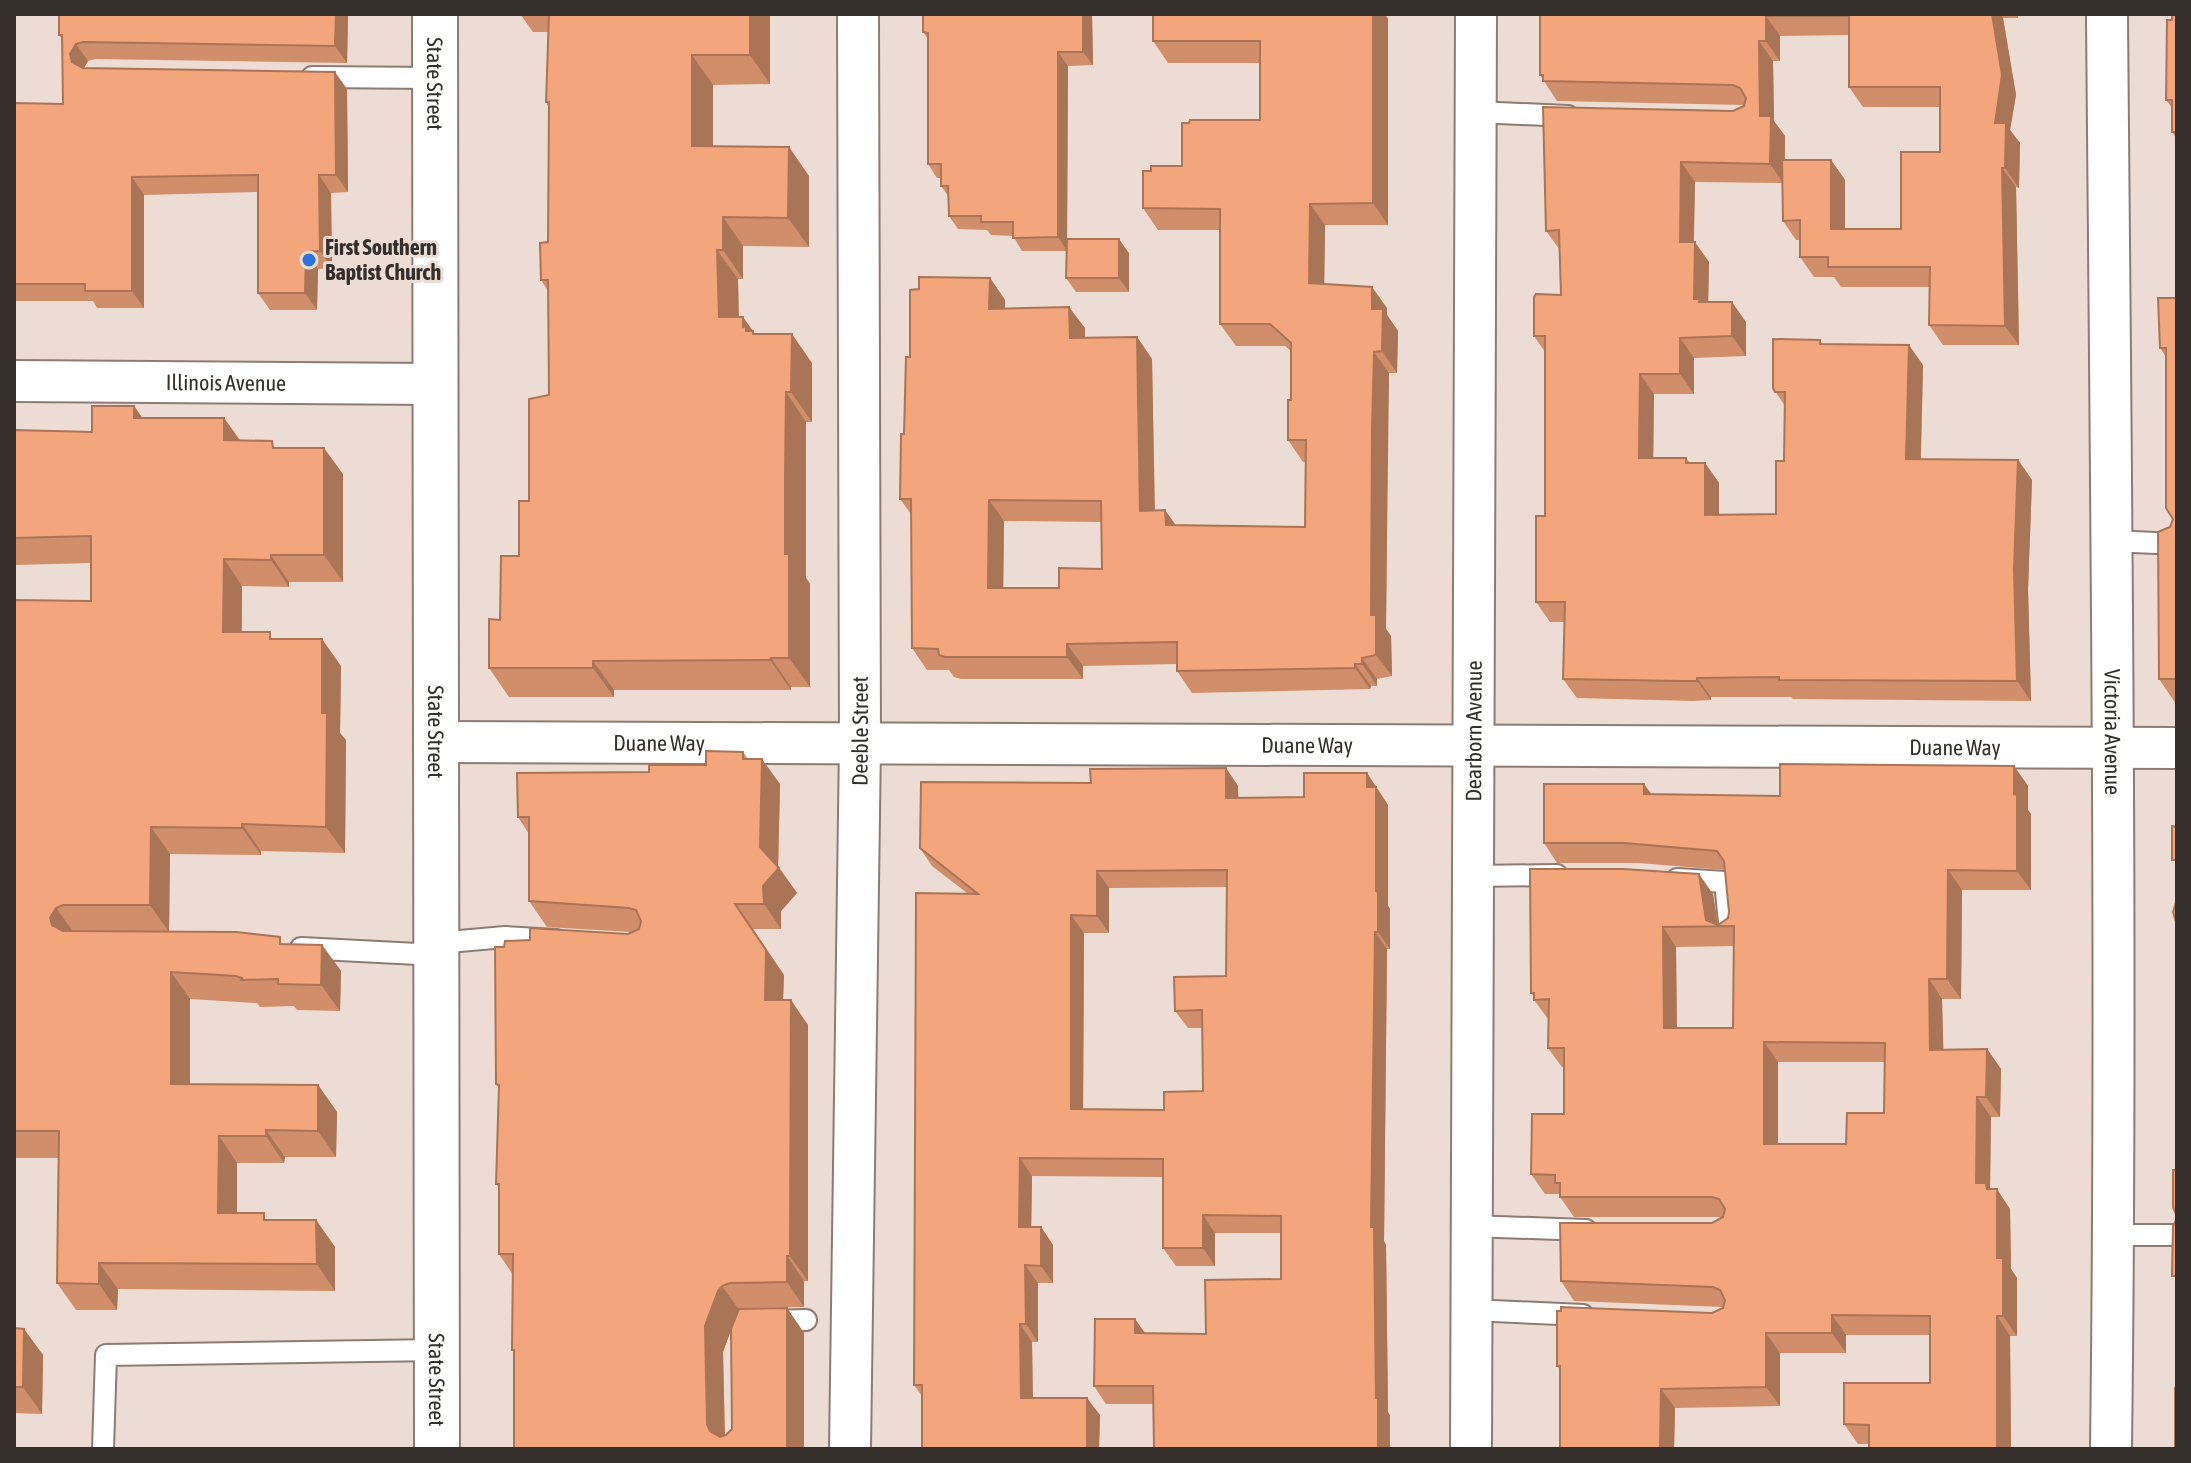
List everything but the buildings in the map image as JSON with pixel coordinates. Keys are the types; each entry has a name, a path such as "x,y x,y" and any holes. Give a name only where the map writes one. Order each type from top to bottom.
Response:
{"main road":[{"name":"State Street","path":"435,14 437,1449"}],"street":[{"name":"Deeble Street","path":"850,1449 860,744 858,14"},
{"name":"Dearborn Avenue","path":"1471,1449 1476,14"},
{"name":"Victoria Avenue","path":"2107,14 2113,748 2111,1449"},
{"name":"Illinois Avenue","path":"14,381 436,384"},
{"name":"Duane Way","path":"437,742 2177,748"}],"lane":[{"path":"285,76 436,78"},
{"path":"1476,112 1591,116"},
{"path":"2112,541 2177,544"},
{"path":"1473,876 1574,875"},
{"path":"1662,878 1725,882 1730,932"},
{"path":"284,947 437,949 505,937 584,942"},
{"path":"1470,1226 1606,1230"},
{"path":"2114,1235 2177,1235"},
{"path":"1471,1310 1598,1315"},
{"path":"748,1321 806,1320"},
{"path":"103,1449 106,1355 437,1350"}],"place":[{"name":"First Southern Baptist Church","path":"309,260"}]}
